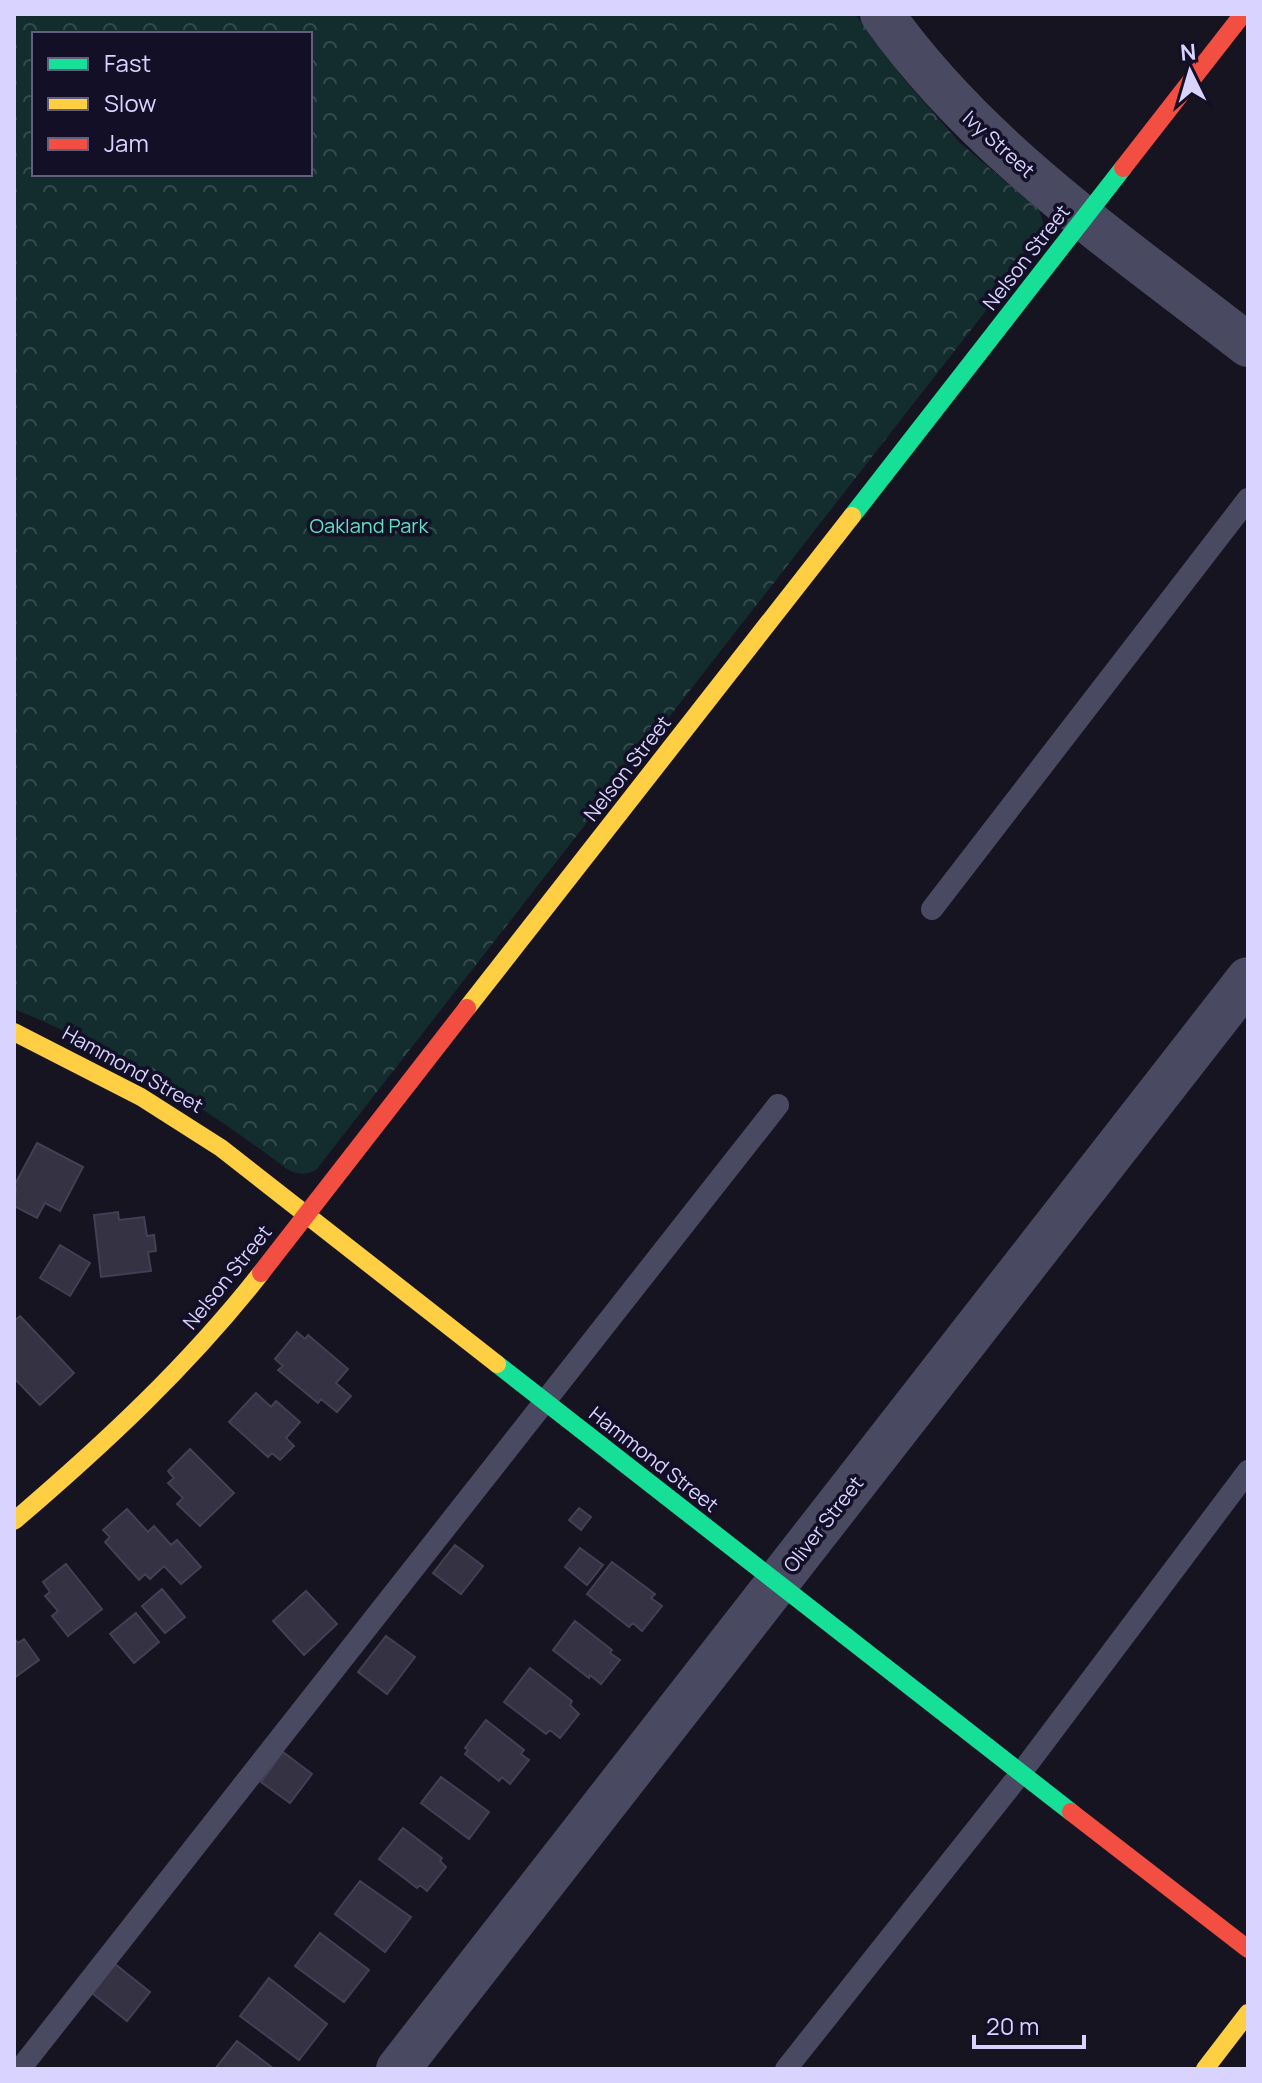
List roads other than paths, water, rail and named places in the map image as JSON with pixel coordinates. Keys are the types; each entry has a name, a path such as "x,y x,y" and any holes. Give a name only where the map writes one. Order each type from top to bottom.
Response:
{"street":[{"name":"Ivy Street","path":"882,14 929,75 971,121 1085,218 1248,345"},
{"name":"Nelson Street","path":"14,1521 105,1442 167,1381 225,1317 1243,14"},
{"name":"Oliver Street","path":"398,2069 1248,979"},
{"name":"Hammond Street","path":"14,1032 112,1079 188,1123 280,1190 333,1237 1248,1949"},
{"path":"1205,2069 1248,2013"}],"lane":[{"path":"932,909 1248,499"},
{"path":"20,2069 778,1105"},
{"path":"786,2069 1021,1773 1248,1471"}],"park label":[{"name":"Oakland Park","path":"369,525"}]}
